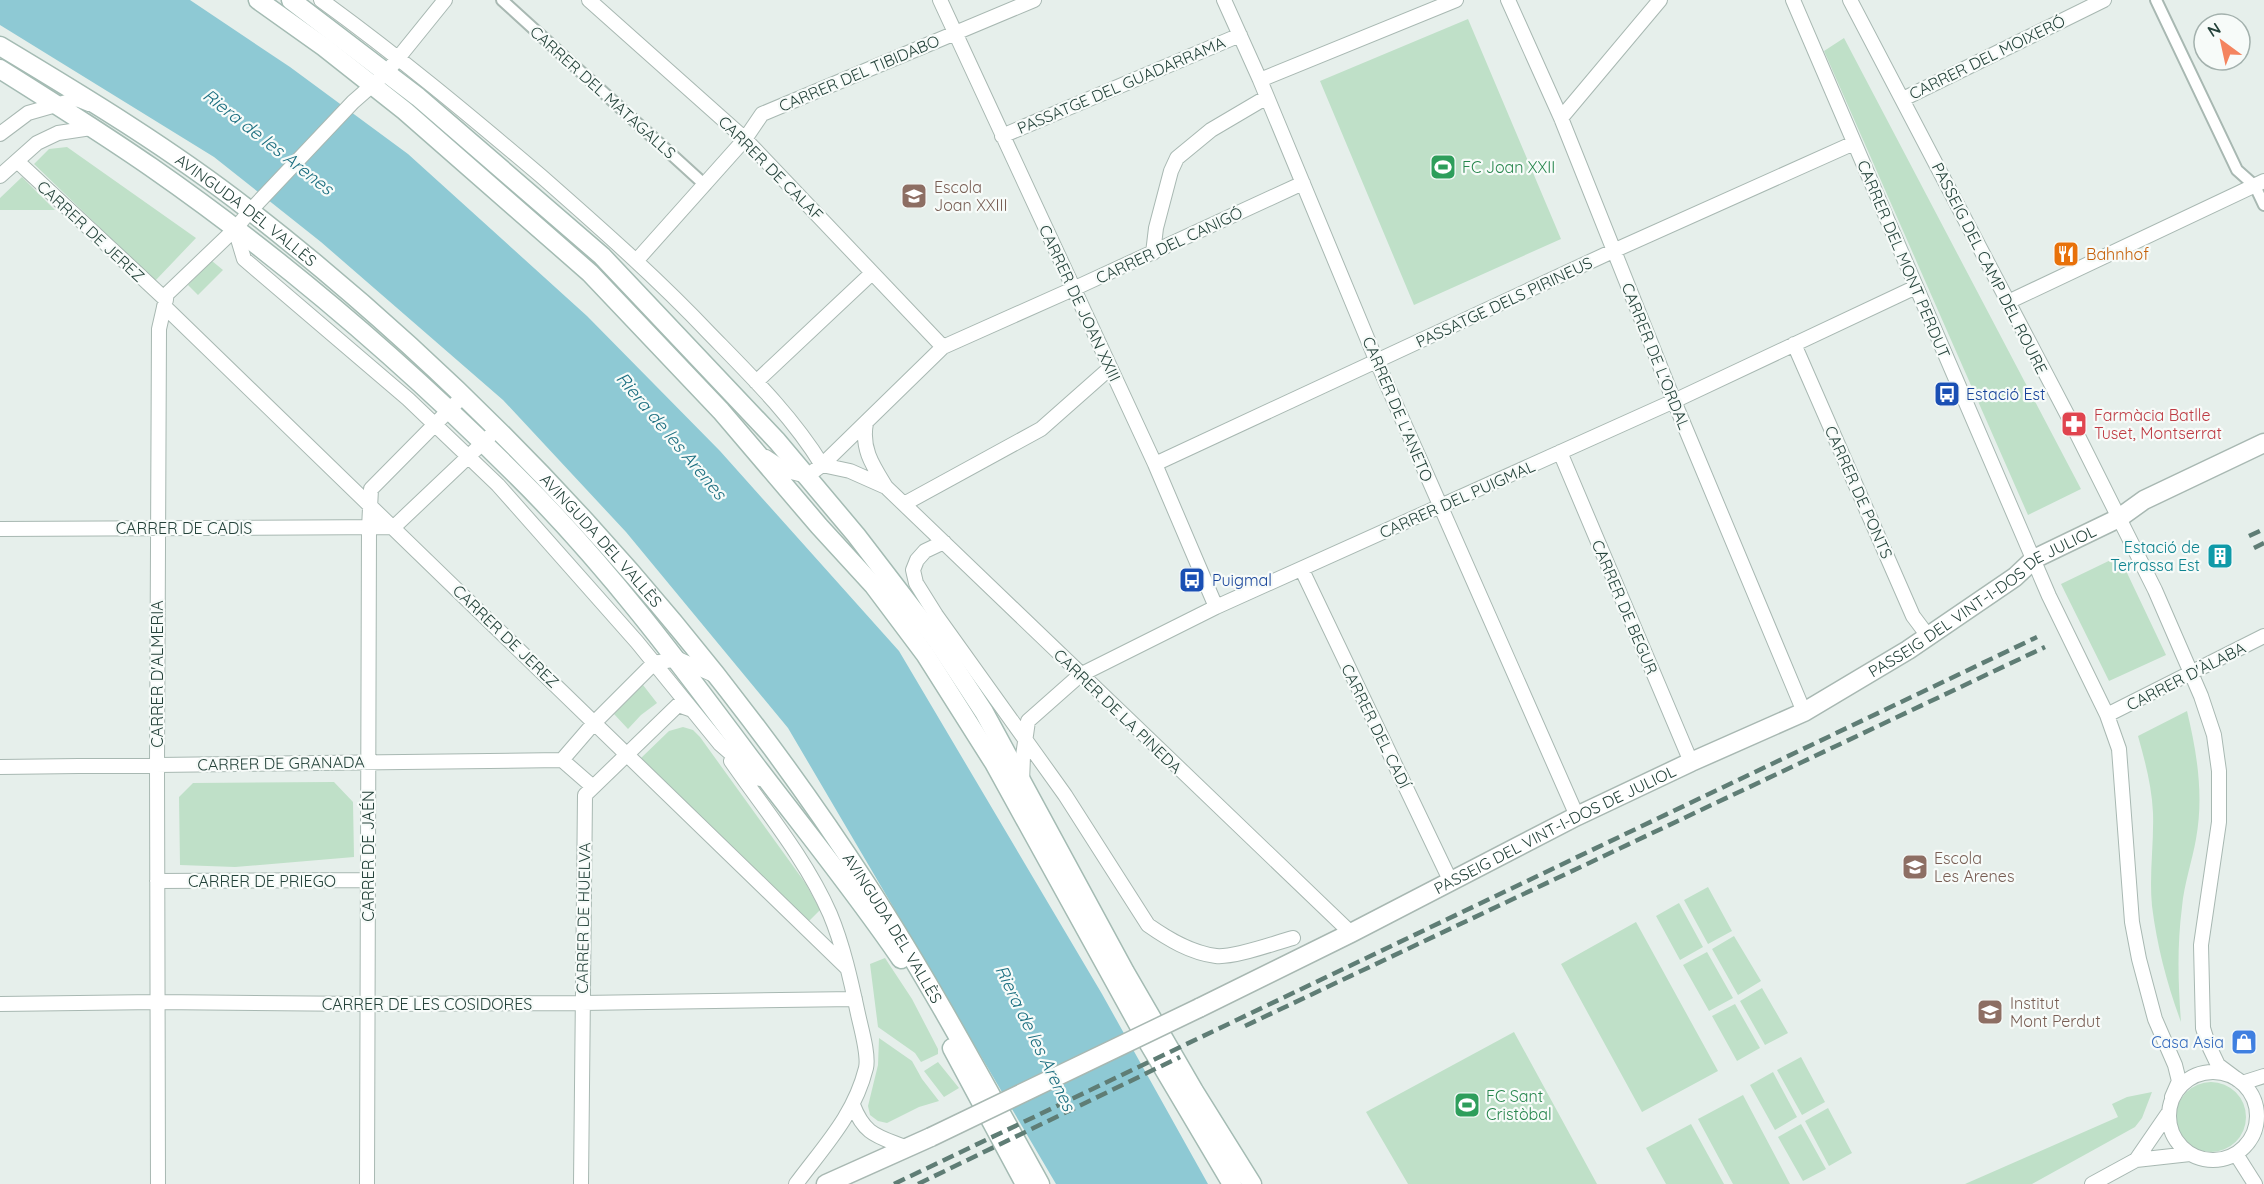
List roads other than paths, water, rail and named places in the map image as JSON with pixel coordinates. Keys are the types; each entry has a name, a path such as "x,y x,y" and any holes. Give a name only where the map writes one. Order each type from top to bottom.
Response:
{"main road":[{"path":"258,0 324,47 405,111 590,273 722,411 819,526 874,586 925,654 993,763 1159,1064 1232,1184"},
{"path":"291,0 392,65 418,97 602,256 737,397 856,535 938,642 984,712 1130,982 1252,1184"},
{"name":"AVINGUDA DEL VALLÈS","path":"0,46 254,207 400,337 534,465 621,561 716,676 837,841 897,932 954,1027 1040,1184"},
{"name":"AVINGUDA DEL VALLÈS","path":"0,69 151,167 235,229 344,316 449,411 542,502 609,576 678,659 860,901 928,1005 1025,1184"},
{"name":"PASSEIG DEL VINT-I-DOS DE JULIOL","path":"826,1184 932,1137 1199,1008 1351,933 1577,816 1690,762 1804,712 1928,636 2015,577 2034,559 2119,518 2144,500 2264,443"}],"street":[{"path":"321,0 392,65 462,109 637,260 665,286 804,435 822,465"},
{"path":"392,65 445,0"},
{"name":"CARRER DEL MATAGALLS","path":"502,0 705,185"},
{"name":"CARRER DE CALAF","path":"590,0 745,139 943,347"},
{"name":"CARRER DE JOAN XXIII","path":"940,0 1155,464 1216,608"},
{"name":"CARRER DEL TIBIDABO","path":"637,260 745,139 762,114 1034,0"},
{"name":"CARRER DE L'ANETO","path":"1224,0 1260,80 1377,362 1577,816"},
{"path":"1260,80 1456,0"},
{"name":"CARRER DE L'ORDAL","path":"1508,0 1561,118 1674,401 1804,712"},
{"path":"1561,118 1660,0"},
{"name":"CARRER DEL MONT PERDUT","path":"1793,0 2049,596 2107,715 2119,749 2132,922 2155,1019 2175,1065 2179,1081 2172,1097"},
{"name":"PASSEIG DEL CAMP DEL ROURE","path":"1850,0 2156,590 2214,735 2219,771 2219,822 2200,945 2204,1028 2208,1044 2218,1065 2240,1082"},
{"name":"CARRER DEL MOIXERÓ","path":"1903,99 2104,0"},
{"path":"2156,0 2237,170 2259,183 2264,205"},
{"name":"PASSATGE DEL GUADARRAMA","path":"1002,136 1240,34"},
{"name":"CARRER D'ALMERIA","path":"158,1184 159,329 167,294 235,229 370,84 392,65"},
{"path":"1153,253 1156,228 1171,171 1177,158 1211,130 1267,97"},
{"path":"0,134 28,113 77,99 99,108"},
{"path":"0,176 37,142 58,133 91,128"},
{"name":"PASSATGE DELS PIRINEUS","path":"1155,464 1613,251 1854,143"},
{"name":"CARRER DE JEREZ","path":"17,161 165,303 626,756 847,968"},
{"name":"CARRER DEL CANIGÓ","path":"807,476 822,465 943,347 1303,183"},
{"path":"2008,302 2259,183"},
{"name":"AVINGUDA DEL VALLÈS","path":"235,229 244,259 402,394 498,485 550,542 720,744 805,867 830,914 847,968 867,1066 845,1121 796,1184"},
{"path":"756,382 872,273"},
{"name":"CARRER DEL PUIGMAL","path":"1022,782 1028,721 1080,675 1216,608 1674,401 1916,287"},
{"name":"CARRER DE PONTS","path":"1794,344 1914,616 1928,636"},
{"path":"904,504 1041,429 1110,368"},
{"path":"369,528 371,489 464,396"},
{"name":"CARRER DE LA PINEDA","path":"866,423 864,446 870,461 886,487 1351,933"},
{"path":"394,527 497,429"},
{"path":"757,451 787,471 807,476"},
{"name":"CARRER DE BEGUR","path":"1560,452 1690,762"},
{"name":"CARRER DE LA PINEDA","path":"822,465 850,471 886,487"},
{"name":"AVINGUDA DEL VALLÈS","path":"542,502 550,542"},
{"name":"CARRER DE CADIS","path":"0,529 394,527"},
{"name":"CARRER DE JAÉN","path":"367,1184 369,528"},
{"path":"944,542 925,551 917,560 913,570 916,583 936,615 1065,795 1148,925 1191,949 1217,956 1293,938"},
{"name":"CARRER DEL CADÍ","path":"1302,570 1451,882"},
{"name":"CARRER D'ÀLABA","path":"2107,715 2264,636"},
{"path":"593,787 562,760 594,723 654,663 678,659 716,676"},
{"name":"CARRER DE HUELVA","path":"581,1184 585,795 678,705 692,710"},
{"name":"CARRER DEL PUIGMAL","path":"1009,756 1026,741"},
{"name":"AVINGUDA DEL VALLÈS","path":"720,744 781,798"},
{"name":"CARRER DE GRANADA","path":"0,767 562,760"},
{"name":"CARRER DE PRIEGO","path":"157,881 368,880"},
{"name":"CARRER DE LES COSIDORES","path":"0,1004 582,1003 855,999"},
{"path":"2092,1184 2136,1160 2190,1154 2209,1160 2223,1159 2236,1154 2253,1134 2260,1105 2255,1102 2249,1090 2240,1082 2222,1072 2194,1075 2182,1084 2172,1097 2169,1112 2171,1129 2178,1143 2190,1154"},
{"path":"2240,1082 2264,1076"},
{"path":"853,1105 858,1119 868,1132 907,1148"},
{"path":"2136,1160 2169,1112"},
{"path":"2236,1154 2255,1184"}],"water":[{"name":"Riera de les Arenes","path":"0,0 190,0 290,67 408,154 587,316 720,451 899,651 1102,994 1208,1184 1056,1184 788,728 626,532 503,400 321,242 214,157 0,25"}],"railway":[{"path":"2249,536 2264,529"},
{"path":"2254,548 2264,543"},
{"path":"894,1184 2037,637"},
{"path":"1245,1026 2045,647"},
{"path":"918,1184 1180,1057"}],"place":[{"name":"FC Joan XXII","path":"1443,167"},
{"name":"Escola Joan XXIII","path":"914,196"},
{"name":"Bahnhof","path":"2066,254"},
{"name":"Estació Est","path":"1947,394"},
{"name":"Farmàcia Batlle Tuset, Montserrat","path":"2074,424"},
{"name":"Estació de Terrassa Est","path":"2220,556"},
{"name":"Puigmal","path":"1192,580"},
{"name":"Escola Les Arenes","path":"1915,867"},
{"name":"Institut Mont Perdut","path":"1990,1012"},
{"name":"Casa Asia","path":"2244,1042"},
{"name":"FC Sant Cristòbal","path":"1467,1105"}]}
